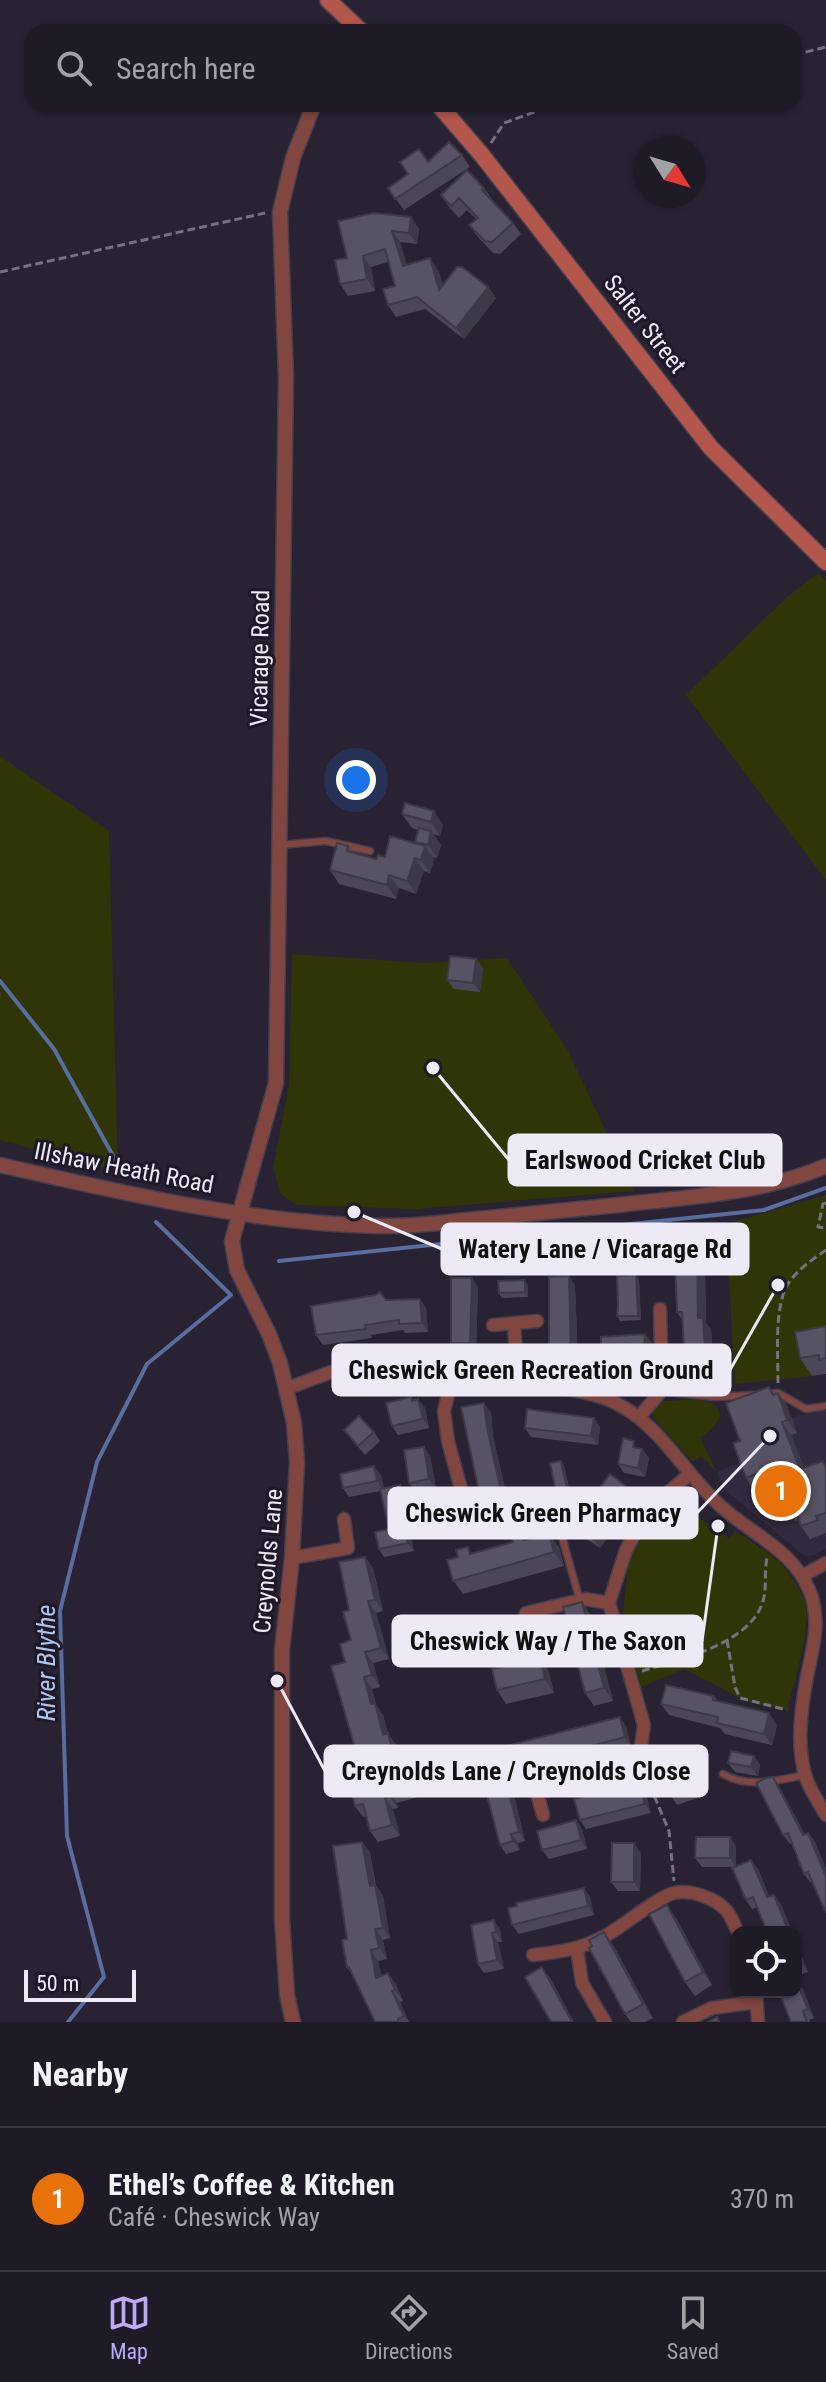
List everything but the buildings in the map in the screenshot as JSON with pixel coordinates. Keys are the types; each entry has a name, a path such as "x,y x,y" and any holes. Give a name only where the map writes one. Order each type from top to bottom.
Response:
{"main road":[{"path":"328,0 345,24"},
{"name":"Salter Street","path":"445,112 711,448 826,562"}],"street":[{"name":"Vicarage Road","path":"240,1213 276,1083 286,378 280,212 293,158 311,112"},
{"name":"Illshaw Heath Road","path":"0,1165 240,1213 302,1222 380,1227 756,1189 826,1166"},
{"name":"Creynolds Lane","path":"240,1213 232,1241 232,1255 241,1281 269,1334 287,1388 297,1462 292,1558 282,1650 282,1919 287,1995 293,2022"},
{"path":"639,1417 660,1391 660,1309"},
{"path":"493,1325 537,1321"},
{"path":"514,1324 518,1385"},
{"path":"287,1388 359,1364 397,1364 453,1376 598,1395 639,1417 726,1511 782,1552 810,1591 816,1620 802,1706 802,1759 806,1775 824,1808"},
{"path":"453,1376 444,1411 448,1441 461,1489 456,1515"},
{"path":"543,1815 537,1793 628,1770 639,1760 644,1725 609,1603 626,1550 636,1532 660,1499 690,1474"},
{"path":"292,1558 348,1548 344,1519"},
{"path":"802,1576 826,1563"},
{"path":"509,1649 520,1636 526,1613 580,1601 609,1603"},
{"path":"533,1955 577,1949 607,1935 673,1893 703,1896 726,1910 735,1926"},
{"path":"577,1949 582,1983 605,2022"},
{"path":"683,2022 712,2008 752,1998"},
{"path":"756,1998 758,2022"}],"lane":[{"path":"280,845 326,841 370,851"},
{"path":"660,1391 715,1397 778,1393 806,1409 826,1406"},
{"path":"562,1537 580,1601"},
{"path":"723,1774 737,1782 757,1783 806,1775"}],"path":[{"path":"802,53 826,47"},
{"path":"481,154 504,123 535,112"},
{"path":"0,272 280,212"},
{"path":"826,1203 823,1204 818,1227 826,1228"},
{"path":"778,1393 783,1293 799,1270 826,1250"},
{"path":"631,1675 709,1649 727,1640 751,1620 763,1601 770,1543"},
{"path":"727,1640 735,1687 740,1698 787,1710"},
{"path":"639,1760 669,1831 673,1893"}],"shaded area":[{"path":"826,1409 826,1548 807,1556 724,1489 717,1472 740,1463 732,1442 797,1416"}],"green space":[{"path":"818,573 826,581 826,880 686,695 787,597"},
{"path":"0,756 109,831 118,1172 0,1140"},
{"path":"292,954 425,963 507,958 568,1051 634,1191 415,1209 297,1205 281,1194 273,1168 289,1085"},
{"path":"826,1195 826,1346 812,1376 735,1384 726,1224"},
{"path":"699,1400 718,1408 717,1423 700,1437 717,1472 702,1457 692,1461 656,1421 652,1415 656,1406 663,1401"},
{"path":"681,1494 691,1496 699,1508 699,1518 729,1538 735,1531 774,1557 803,1596 806,1630 787,1710 746,1701 684,1669 641,1687 622,1618 629,1560 661,1507"}],"waterway":[{"path":"0,981 54,1049 122,1172"},
{"name":"River Blythe","path":"279,1261 764,1210 826,1188"},
{"name":"River Blythe","path":"68,2022 104,1977 67,1836 60,1611 97,1462 147,1364 231,1295 156,1222"}],"place":[{"name":"Earlswood Cricket Club","path":"433,1068"},
{"name":"Watery Lane / Vicarage Rd","path":"354,1212"},
{"name":"Cheswick Green Recreation Ground","path":"778,1285"},
{"name":"Cheswick Green Pharmacy","path":"770,1436"},
{"name":"Ethel’s Coffee & Kitchen","path":"781,1491"},
{"name":"Cheswick Way / The Saxon","path":"718,1526"},
{"name":"Creynolds Lane / Creynolds Close","path":"277,1681"}]}
